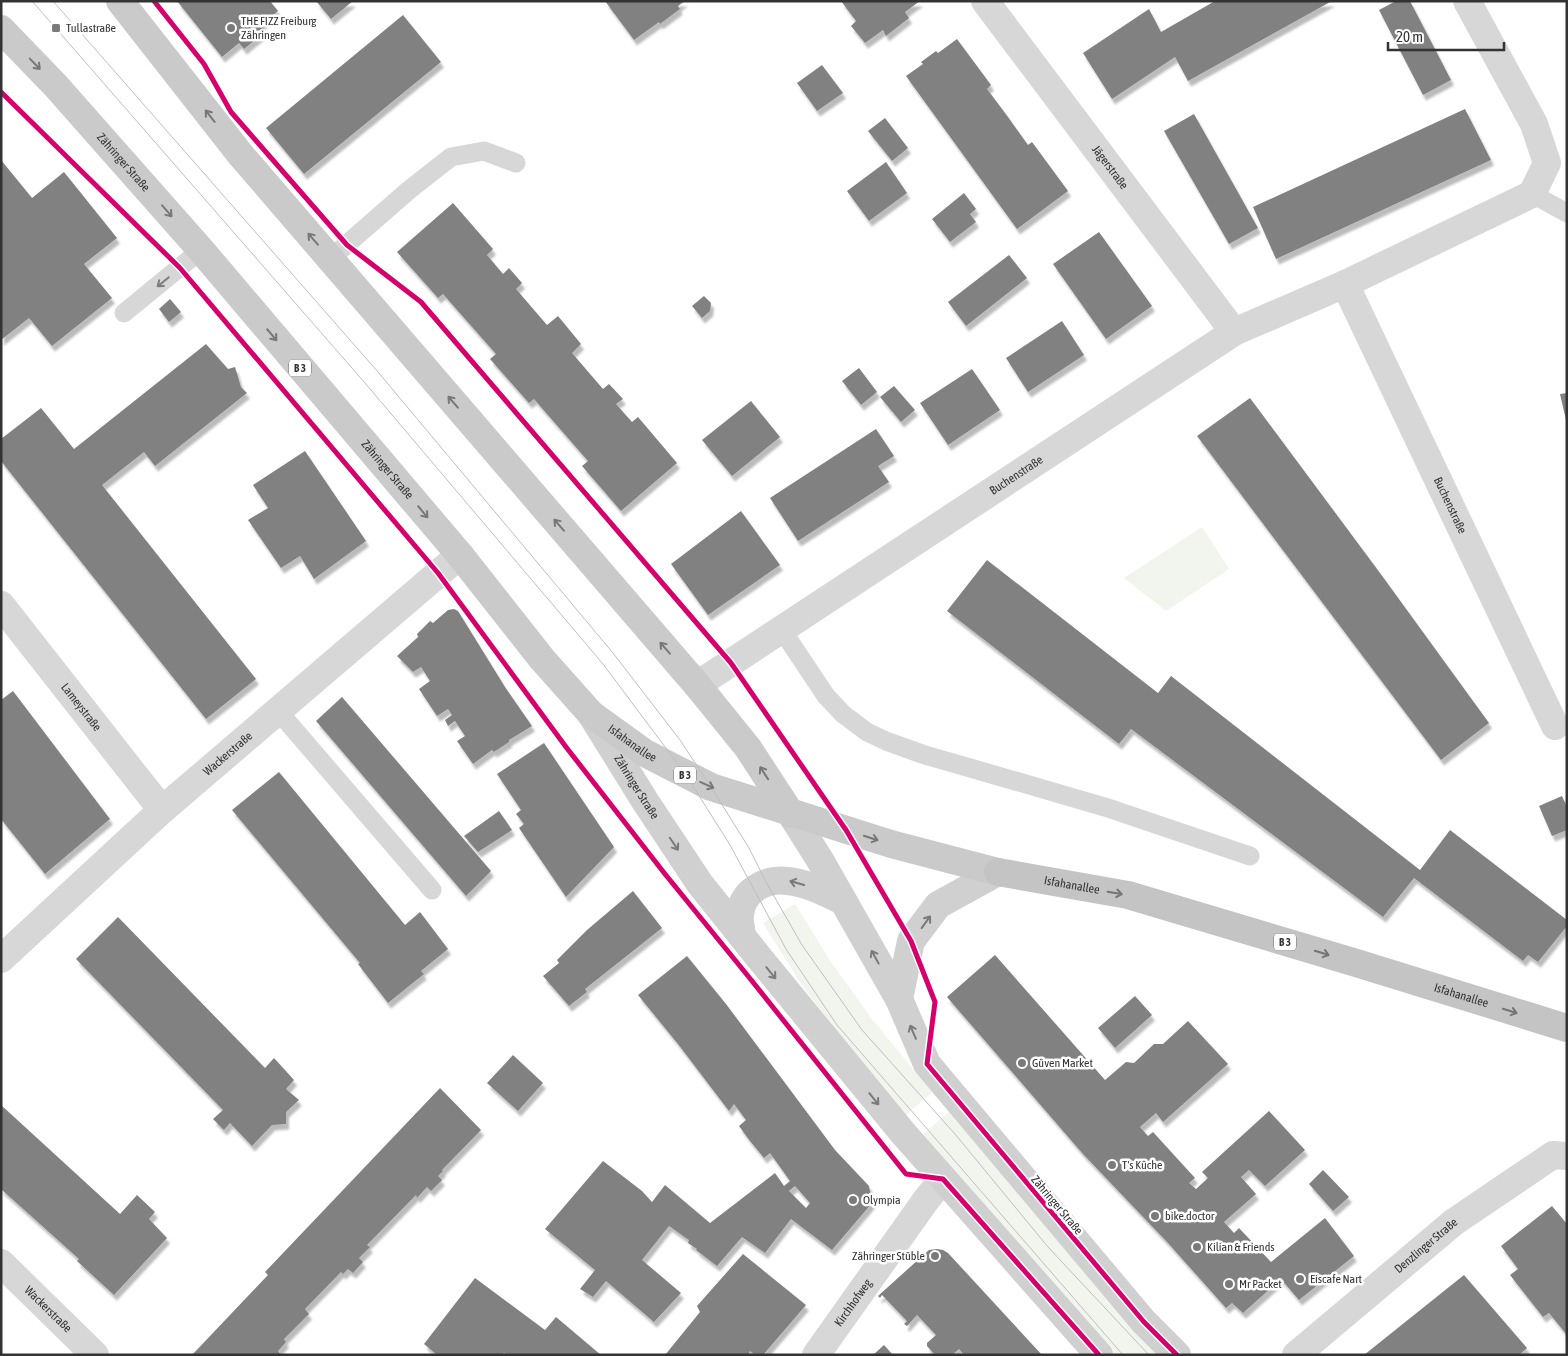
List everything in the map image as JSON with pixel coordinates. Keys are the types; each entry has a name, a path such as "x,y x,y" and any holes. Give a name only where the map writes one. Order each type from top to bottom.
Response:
{"highway":[{"name":"Isfahanallee","path":"998,872 1128,895 1567,1028"}],"main road":[{"name":"Zähringer Straße","path":"120,1 240,154 697,685 748,748 791,814"},
{"name":"Zähringer Straße","path":"1,29 56,86 201,250 460,555 542,659 591,714"},
{"name":"Isfahanallee","path":"591,714 645,752 711,787 791,814 891,844 998,872"}],"street":[{"name":"Jägerstraße","path":"985,1 1234,332"},
{"path":"1467,1 1534,124 1547,163 1532,194"},
{"name":"Buchenstraße","path":"697,685 1234,332 1345,284 1532,194"},
{"name":"Buchenstraße","path":"1345,284 1556,726"},
{"name":"Wackerstraße","path":"1,959 162,810 460,555"},
{"name":"Lameystraße","path":"1,605 162,810"},
{"name":"Zähringer Straße","path":"591,714 700,884 760,960 903,1134 1098,1355"},
{"name":"Zähringer Straße","path":"791,814 820,860 899,999 927,1064 1138,1315 1177,1355"},
{"path":"899,999 911,941 938,905 998,872"},
{"path":"742,935 739,916 742,904 752,889 766,882 787,880 823,891 843,901"},
{"name":"Denzlinger Straße","path":"1296,1355 1454,1222 1553,1155 1567,1156"},
{"name":"Kirchhofweg","path":"816,1355 926,1200 944,1179"},
{"name":"Wackerstraße","path":"1,1263 95,1355"}],"lane":[{"path":"330,259 409,190 451,157 484,151 516,163"},
{"path":"1532,194 1567,213"},
{"path":"124,313 201,250"},
{"path":"782,630 826,696 843,714 867,732 922,754 1105,807 1250,856"},
{"path":"278,712 432,890"}],"shaded area":[{"path":"1202,527 1229,569 1166,611 1124,578"},
{"path":"795,904 829,959 871,1018 932,1092 905,1116 843,1040 801,984 763,923"},
{"path":"949,1112 1160,1355 1114,1355 922,1135"}],"building":[{"name":"THE FIZZ Freiburg Zähringen","path":"177,1 270,1 278,11 261,25 266,31 244,49 239,43 222,57"},
{"path":"316,1 353,1 331,19"},
{"path":"605,1 685,1 678,6 680,9 634,40"},
{"path":"841,1 920,1 905,12 909,18 886,36 883,30 865,43 851,26 856,21"},
{"path":"1215,1 1332,1 1188,81 1175,57 1112,99 1083,53 1149,9 1161,32"},
{"path":"1396,1 1410,1 1451,80 1423,95 1379,10"},
{"path":"403,15 441,62 304,174 266,128"},
{"path":"957,39 991,85 987,89 1028,145 1032,142 1068,191 1017,229 906,76 923,64 921,62 936,51 938,53"},
{"path":"822,65 843,93 817,111 797,83"},
{"path":"1465,109 1491,160 1276,259 1253,207"},
{"path":"1194,114 1258,228 1229,244 1164,131"},
{"path":"885,118 908,148 892,161 868,131"},
{"path":"1,160 32,198 64,172 117,238 84,264 112,298 52,346 29,318 1,340"},
{"path":"886,162 907,193 869,221 847,191"},
{"path":"964,193 976,209 970,214 976,222 950,242 932,219"},
{"path":"453,203 493,249 487,255 503,274 509,268 522,283 516,289 547,325 558,316 581,344 572,353 603,389 609,384 623,399 616,404 632,422 638,417 677,463 621,511 582,466 588,461 534,399 529,403 490,359 496,354 443,294 438,298 397,252"},
{"path":"1099,232 1152,306 1106,339 1053,264"},
{"path":"1009,255 1027,278 966,326 948,302"},
{"path":"704,296 711,303 710,311 702,318 692,306"},
{"path":"170,299 181,312 169,322 159,309"},
{"path":"1062,321 1084,355 1028,392 1006,358"},
{"path":"206,344 228,369 235,367 241,387 247,393 155,466 144,452 102,485 256,679 206,719 1,461 1,439 41,408 74,449"},
{"path":"859,368 877,392 861,405 842,381"},
{"path":"972,369 1000,410 948,445 920,403"},
{"path":"894,386 915,410 901,422 880,397"},
{"path":"1567,393 1567,419 1566,420 1560,394"},
{"path":"1250,398 1489,723 1441,760 1197,436"},
{"path":"751,401 780,437 732,476 702,440"},
{"path":"876,429 894,456 878,466 889,482 798,541 770,498"},
{"path":"305,451 366,541 314,579 300,556 281,568 248,520 268,508 253,485"},
{"path":"741,511 780,565 708,615 671,564"},
{"path":"987,560 1158,693 1171,676 1420,870 1450,830 1567,920 1567,926 1538,962 1528,955 1523,961 1414,878 1383,917 1131,729 1119,744 947,611"},
{"path":"454,609 458,611 505,687 532,726 473,764 457,741 465,736 455,721 448,726 445,720 452,715 448,709 437,716 419,689 430,681 421,667 413,672 397,656 418,637 417,634 430,621 433,623 448,610"},
{"path":"13,691 110,819 45,874 1,819 1,700"},
{"path":"342,697 491,871 466,896 316,721"},
{"path":"544,743 614,847 566,897 519,828 524,824 516,814 521,810 497,774"},
{"path":"279,772 405,925 420,912 448,949 421,971 424,974 388,1003 358,964 360,963 232,810"},
{"path":"1562,796 1567,807 1567,830 1552,836 1539,806"},
{"path":"499,811 512,830 478,852 464,836"},
{"path":"633,891 662,928 585,989 587,992 569,1006 543,976 559,963 557,960 587,930"},
{"path":"118,917 265,1068 274,1058 294,1080 286,1089 299,1100 286,1112 286,1124 272,1125 252,1146 230,1123 224,1130 213,1119 223,1110 76,959"},
{"path":"995,955 1105,1080 1126,1062 1134,1063 1154,1044 1163,1044 1188,1021 1228,1064 1163,1122 1156,1113 1140,1127 1148,1136 1153,1132 1195,1178 1189,1183 1196,1189 1208,1178 1202,1172 1269,1111 1305,1150 1265,1186 1249,1170 1241,1177 1256,1194 1224,1222 1234,1233 1239,1228 1271,1262 1325,1218 1354,1256 1299,1300 1281,1279 1243,1313 1232,1303 1226,1308 1168,1243 1083,1154 947,997"},
{"path":"687,956 726,1004 835,1150 869,1186 872,1203 832,1250 791,1219 765,1253 742,1237 717,1266 688,1243 689,1240 669,1226 642,1260 681,1293 654,1322 606,1281 593,1297 580,1289 595,1270 545,1229 603,1161 642,1191 652,1202 665,1185 710,1223 775,1173 784,1186 790,1181 770,1153 764,1158 750,1141 739,1126 746,1120 734,1104 729,1111 638,995","holes":["795,1186 810,1203 806,1208 789,1191"]},
{"path":"1135,996 1152,1015 1115,1048 1098,1028"},
{"path":"513,1055 543,1083 518,1111 487,1083"},
{"path":"440,1088 481,1130 442,1170 438,1176 442,1180 431,1191 427,1187 417,1198 416,1195 367,1245 370,1247 359,1258 363,1262 353,1273 348,1269 343,1274 341,1272 305,1309 309,1314 284,1339 286,1342 278,1351 281,1355 192,1355 268,1275 265,1272"},
{"path":"1,1105 120,1214 137,1195 155,1212 149,1219 167,1238 114,1295 77,1261 79,1259 1,1189"},
{"path":"1323,1170 1349,1197 1333,1211 1309,1184"},
{"path":"1552,1206 1567,1224 1567,1335 1549,1313 1543,1317 1510,1275 1518,1269 1501,1246"},
{"path":"937,1249 948,1253 1042,1355 964,1355 959,1349 952,1355 935,1355 927,1346 927,1343 936,1335 917,1315 907,1326 904,1324 907,1321 882,1295 880,1298 878,1296 929,1250"},
{"path":"743,1254 806,1305 763,1355 755,1355 750,1351 748,1355 665,1355 700,1312 697,1306"},
{"path":"1464,1275 1527,1348 1519,1355 1364,1355"},
{"path":"475,1278 545,1330 556,1317 601,1355 507,1355 504,1353 502,1355 437,1355 424,1344"},
{"path":"884,1345 893,1355 873,1355"}],"tram line":[{"path":"32,1 365,383 603,664 686,775 730,845 786,949 837,1025 1123,1355"},
{"path":"53,1 378,372 613,653 680,740 749,848 802,945 862,1030 955,1134 1048,1247 1149,1355"}],"cycle path":[{"path":"154,1 204,64 231,112 347,245 421,302 731,663 846,830 911,941 935,1002 927,1064 1144,1322 1177,1355"},
{"path":"1,92 180,268 438,573 566,747 665,874 906,1174 943,1179 1099,1355"}],"place":[{"name":"Tullastraße","path":"56,28"},
{"name":"THE FIZZ Freiburg Zähringen","path":"231,28"},
{"name":"Güven Market","path":"1022,1063"},
{"name":"T's Küche","path":"1112,1165"},
{"name":"Olympia","path":"853,1200"},
{"name":"bike.doctor","path":"1155,1216"},
{"name":"Kilian & Friends","path":"1197,1247"},
{"name":"Zähringer Stüble","path":"935,1256"},
{"name":"Eiscafe Nart","path":"1300,1279"},
{"name":"Mr Packet","path":"1229,1284"}]}
